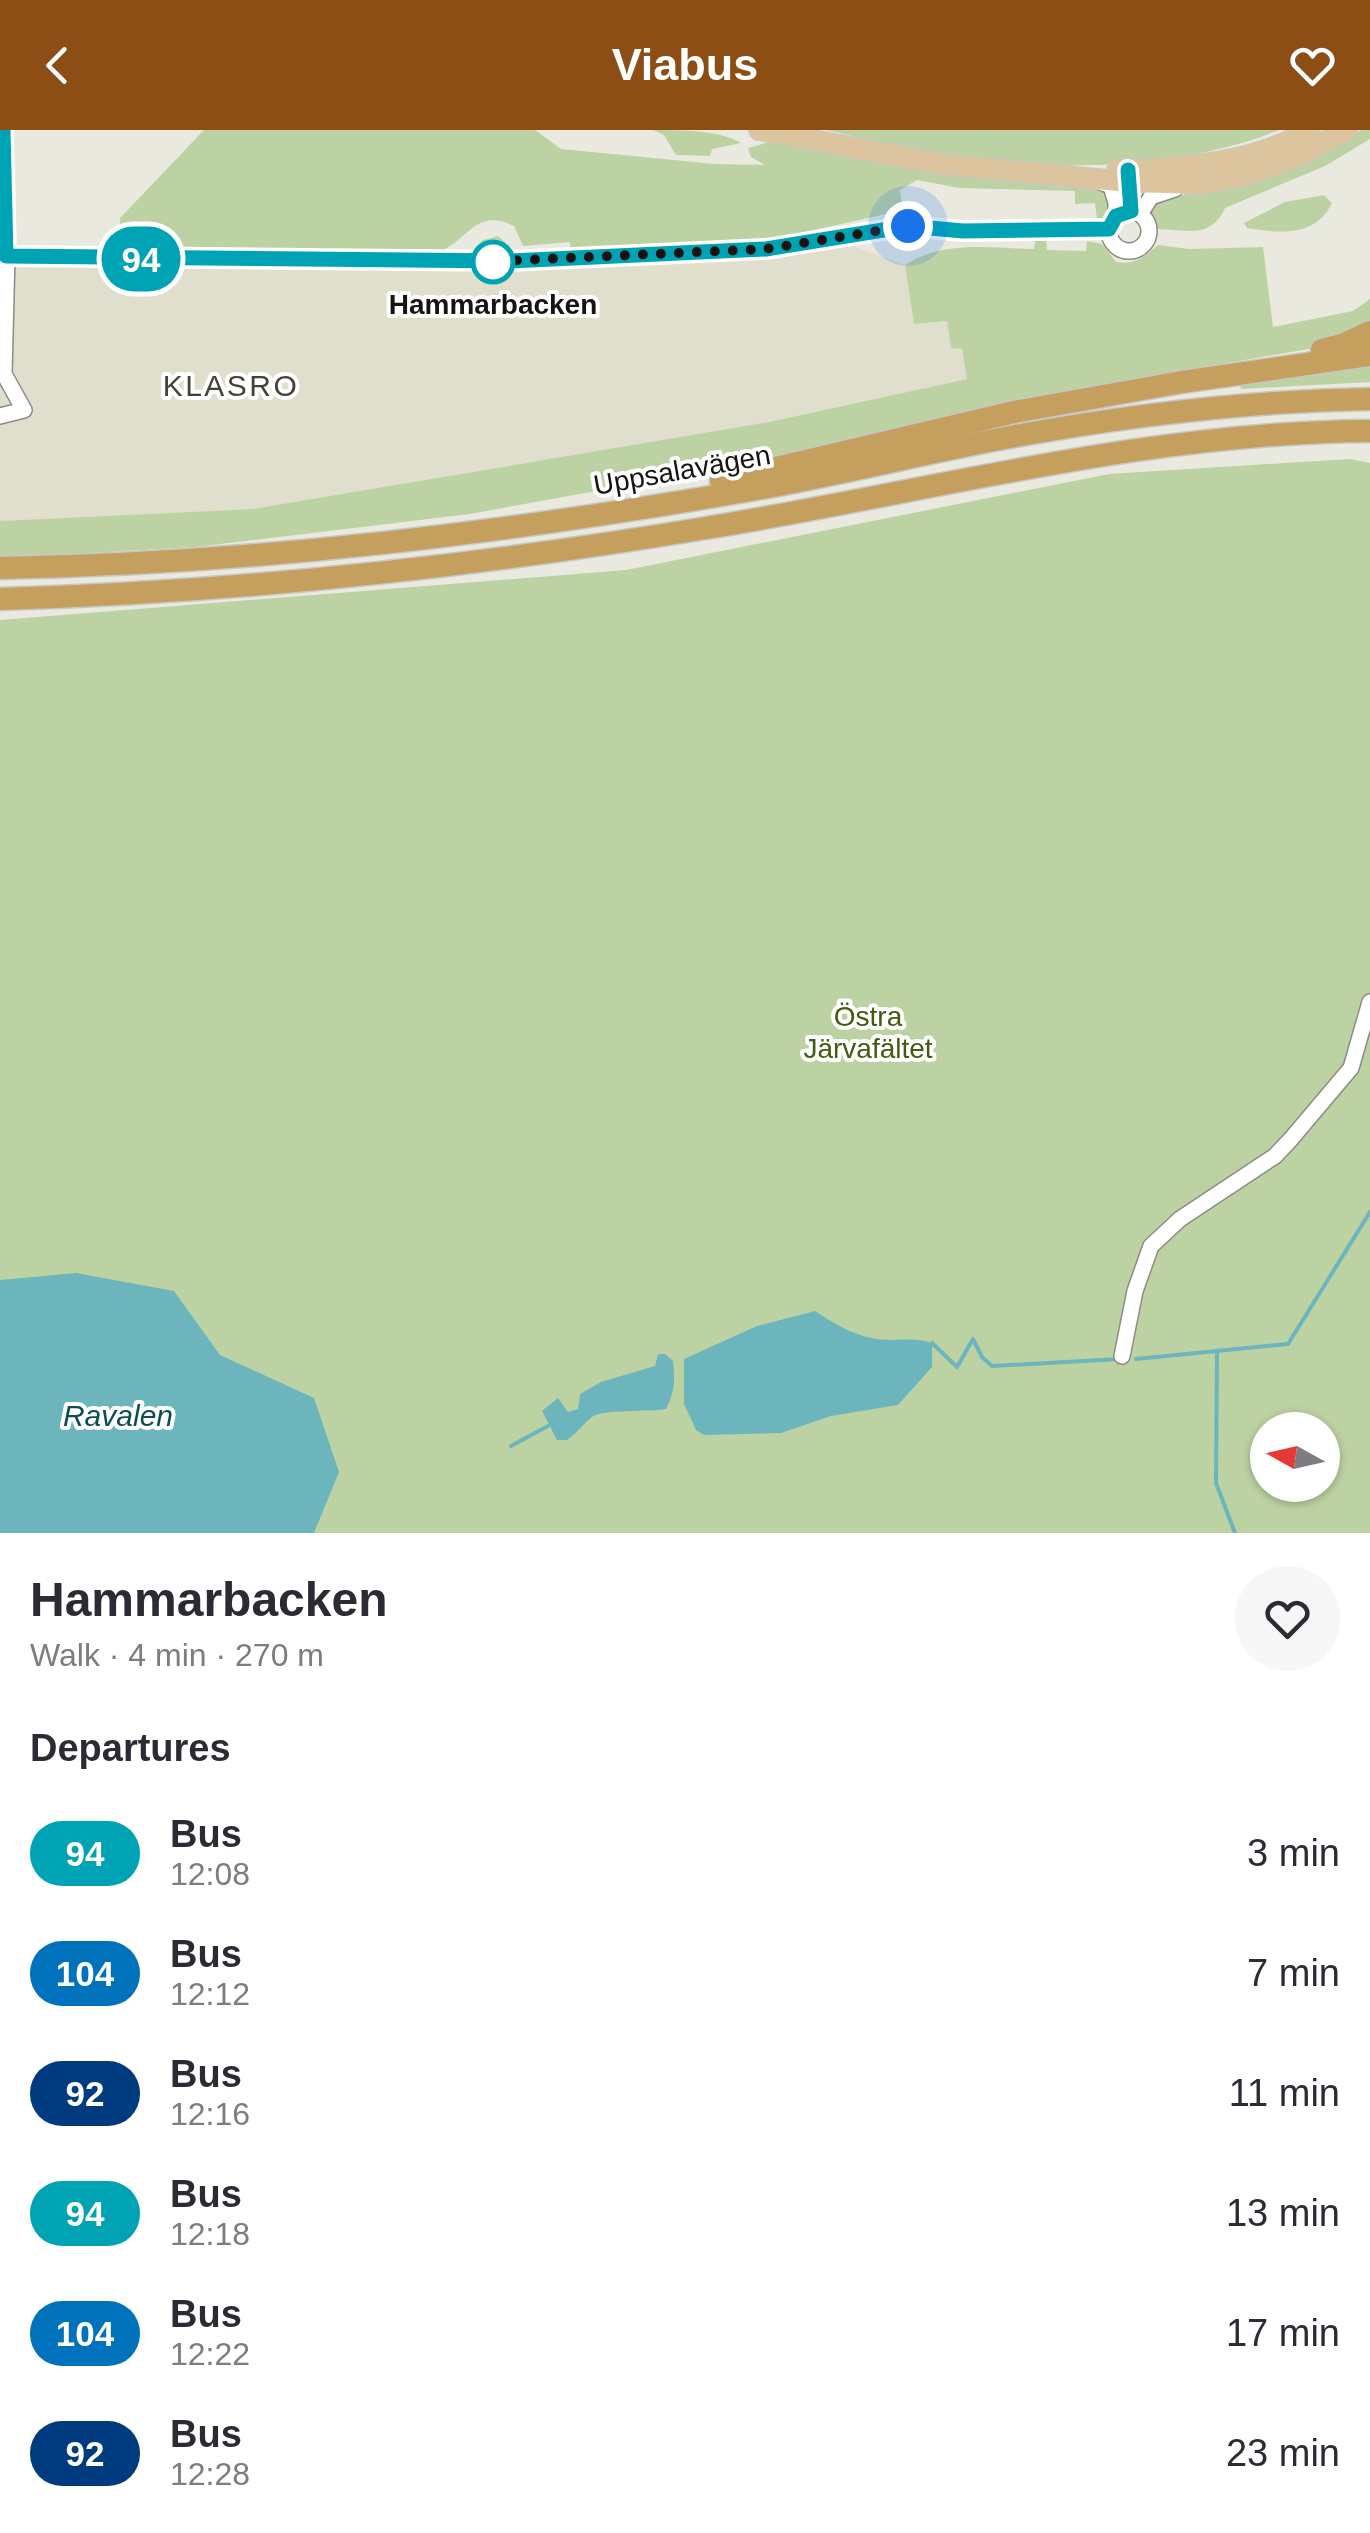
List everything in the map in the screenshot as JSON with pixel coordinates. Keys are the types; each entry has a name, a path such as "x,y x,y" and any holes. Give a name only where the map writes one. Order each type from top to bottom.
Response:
{"highway":[{"path":"1182,382 1342,345 1370,332"},
{"path":"557,521 1014,412 1182,382 1370,355"},
{"name":"Uppsalavägen","path":"0,568 250,558 440,538 754,489 1010,437 1151,414 1304,400 1370,400"},
{"path":"0,599 411,572 708,528 1014,469 1146,448 1316,431 1370,431"}],"main road":[{"path":"758,130 941,164 1089,179 1205,165 1249,154 1310,130"},
{"path":"1025,173 1129,176 1202,184 1248,175 1301,155 1347,130"}],"street":[{"path":"0,416 24,410 4,374 3,130"},
{"path":"1124,218 1129,176"},
{"path":"1089,179 1111,186 1124,218"},
{"path":"6,256 510,261 766,249 908,226 963,231 1124,218 1162,192 1202,184"},
{"path":"1122,1356 1136,1291 1151,1246 1180,1219 1275,1156 1292,1139 1351,1068 1370,1002"}],"shaded area":[{"path":"853,246 905,265 914,324 947,321 951,348 962,348 967,379 769,422 253,509 0,521 0,263 414,270 663,265"}],"green space":[{"path":"204,130 535,130 561,149 765,165 751,157 748,148 773,141 944,174 1012,182 1094,184 1110,195 1109,215 1103,222 1081,222 1097,219 1095,203 1075,204 1075,191 959,188 917,180 900,190 902,206 895,212 755,243 571,251 570,242 523,246 514,226 489,221 435,253 120,245 120,218"},
{"path":"653,130 711,133 741,143 712,149 710,156 676,155 664,135"},
{"path":"826,130 1279,130 1243,143 1168,159 1052,165 957,159"},
{"path":"1361,130 1370,130 1370,139 1325,166 1225,208 1206,229 1158,229 1149,218 1152,204 1219,190 1280,169"},
{"path":"1324,195 1332,203 1325,214 1306,228 1271,231 1247,228 1244,223 1285,202"},
{"path":"498,236 505,242 501,254 468,255 483,240"},
{"path":"1035,241 1046,241 1047,250 1086,251 1087,241 1102,244 1116,262 1123,263 1139,259 1158,245 1189,249 1263,247 1273,327 1353,311 1370,299 1370,325 1314,348 1051,394 817,451 470,514 195,547 0,558 0,521 253,509 769,422 967,379 962,349 951,348 947,321 914,324 905,265 951,249 1034,249"},
{"path":"1370,356 1370,382 1242,389 1232,379"},
{"name":"Östra Järvafältet","path":"1350,459 1370,463 1370,1533 0,1533 0,620 626,570 1109,474"}],"water":[{"name":"Ravalen","path":"76,1273 174,1291 220,1355 314,1398 339,1472 314,1533 0,1533 0,1280"},
{"path":"815,1311 870,1338 932,1343 932,1367 898,1405 831,1416 781,1433 704,1435 696,1430 684,1404 684,1359 757,1326"},
{"path":"658,1354 673,1361 674,1386 666,1409 597,1414 567,1440 557,1440 542,1411 558,1398 568,1412 578,1409 580,1394 601,1382 655,1366"}],"waterway":[{"path":"1136,1359 1288,1344 1370,1212"},
{"path":"932,1343 957,1367 973,1339 992,1366 1120,1359"},
{"path":"1217,1352 1216,1483 1235,1533"},
{"path":"511,1446 548,1426"}],"bus line":[{"name":"94","path":"3,130 6,256 510,261 766,249 908,226 963,231 1109,229 1116,216 1131,211 1128,170"}],"place":[{"name":"Hammarbacken","path":"493,262"}],"district":[{"name":"KLASRO","path":"231,385"}],"route":[{"path":"493,262 478,262 766,249 908,226"}]}
